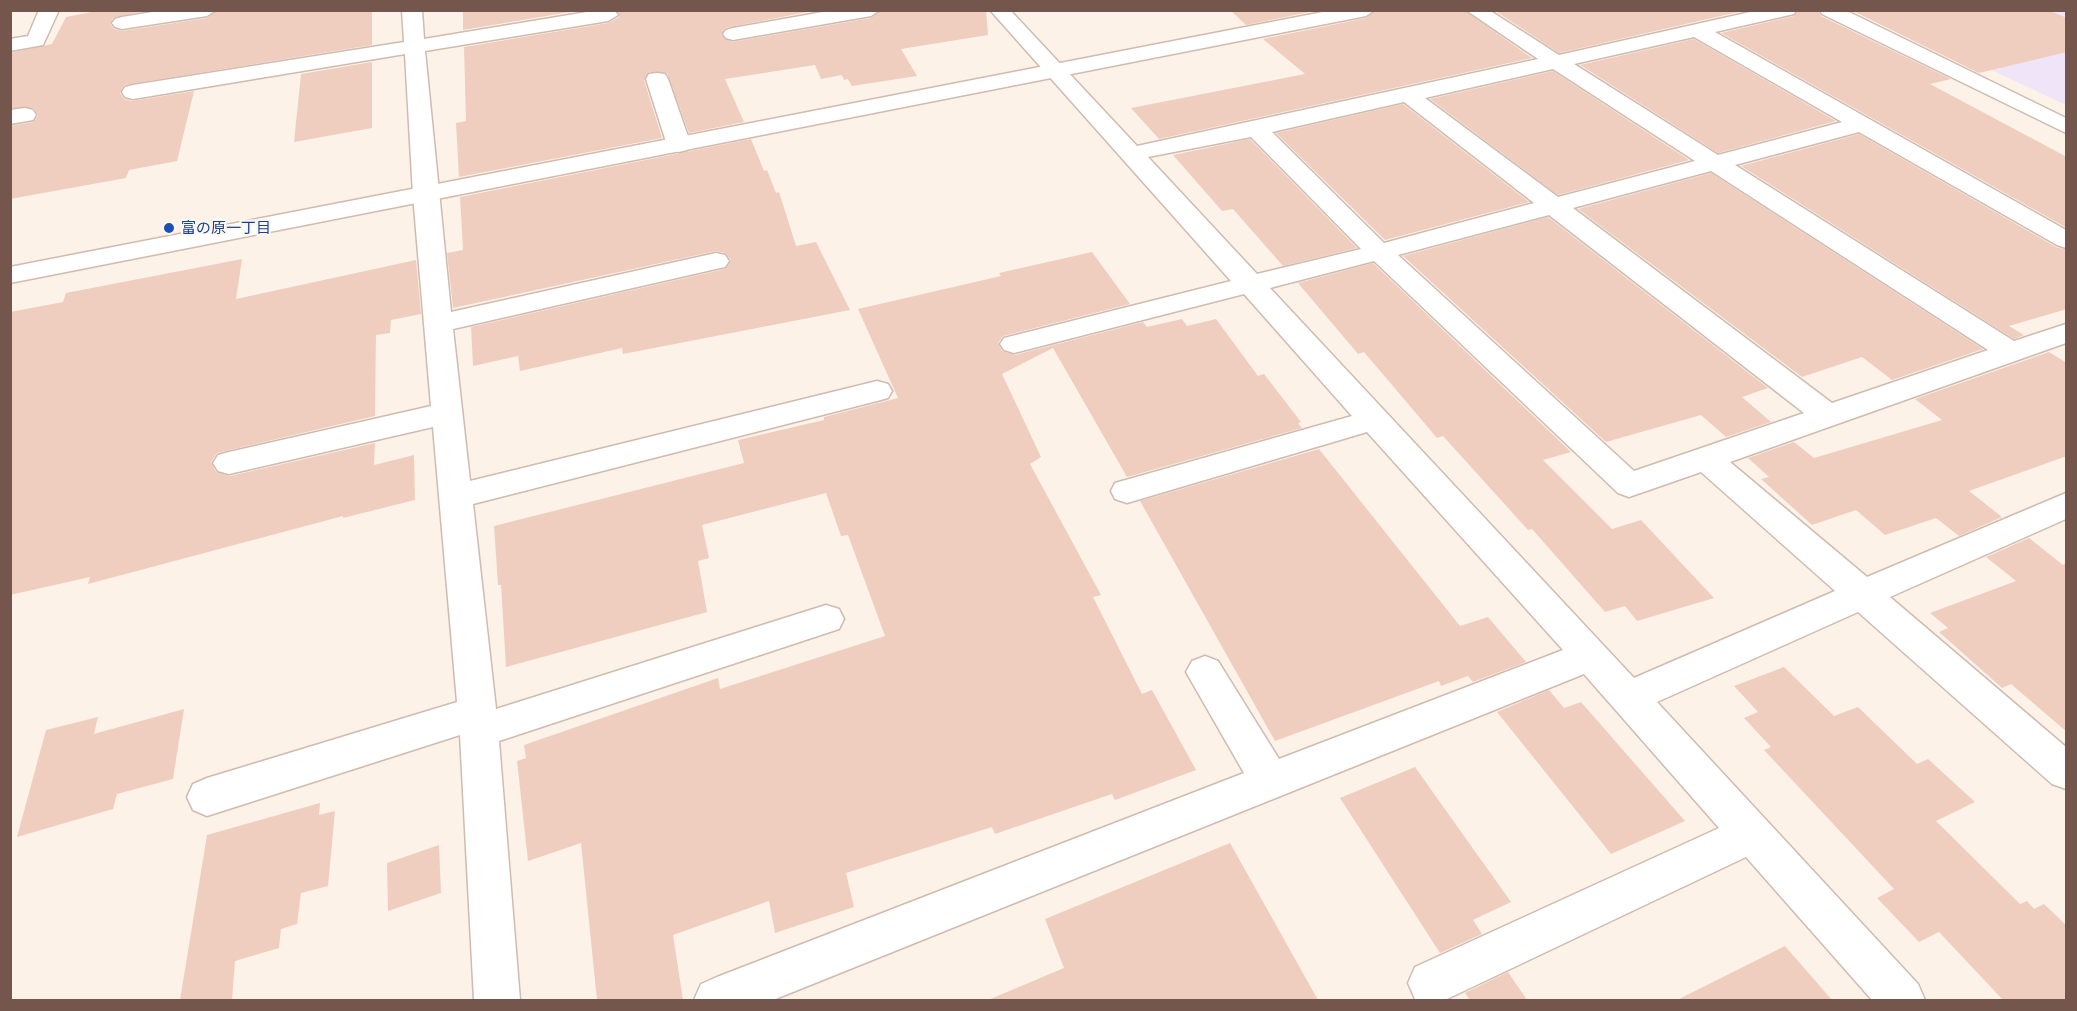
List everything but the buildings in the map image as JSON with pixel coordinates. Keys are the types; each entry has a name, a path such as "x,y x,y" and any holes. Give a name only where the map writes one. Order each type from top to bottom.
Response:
{"street":[{"path":"10,45 36,41 49,10"},
{"path":"122,23 207,10"},
{"path":"412,10 425,195 478,722 497,1000"},
{"path":"733,34 871,10"},
{"path":"999,10 1629,697 1902,1000"},
{"path":"10,275 1366,10"},
{"path":"1475,10 2011,352"},
{"path":"1130,154 1256,129 1787,10"},
{"path":"1829,10 2067,126"},
{"path":"134,92 608,15"},
{"path":"1696,30 2067,240"},
{"path":"657,79 679,145"},
{"path":"1407,94 1828,416"},
{"path":"1014,344 1379,252 1862,124"},
{"path":"1256,129 1379,252 1629,485 2067,333"},
{"path":"439,323 716,261"},
{"path":"456,496 877,391"},
{"path":"229,463 447,412"},
{"path":"1127,491 1374,420"},
{"path":"1704,458 2067,771"},
{"path":"1629,697 1860,594 2064,508"},
{"path":"207,797 478,722 826,619"},
{"path":"717,1000 1590,655"},
{"path":"1205,672 1271,782"},
{"path":"1431,983 1751,834"}],"shaded area":[{"path":"1866,11 2066,11 2066,105"}],"place":[{"name":"富の原一丁目","path":"169,228"}]}
